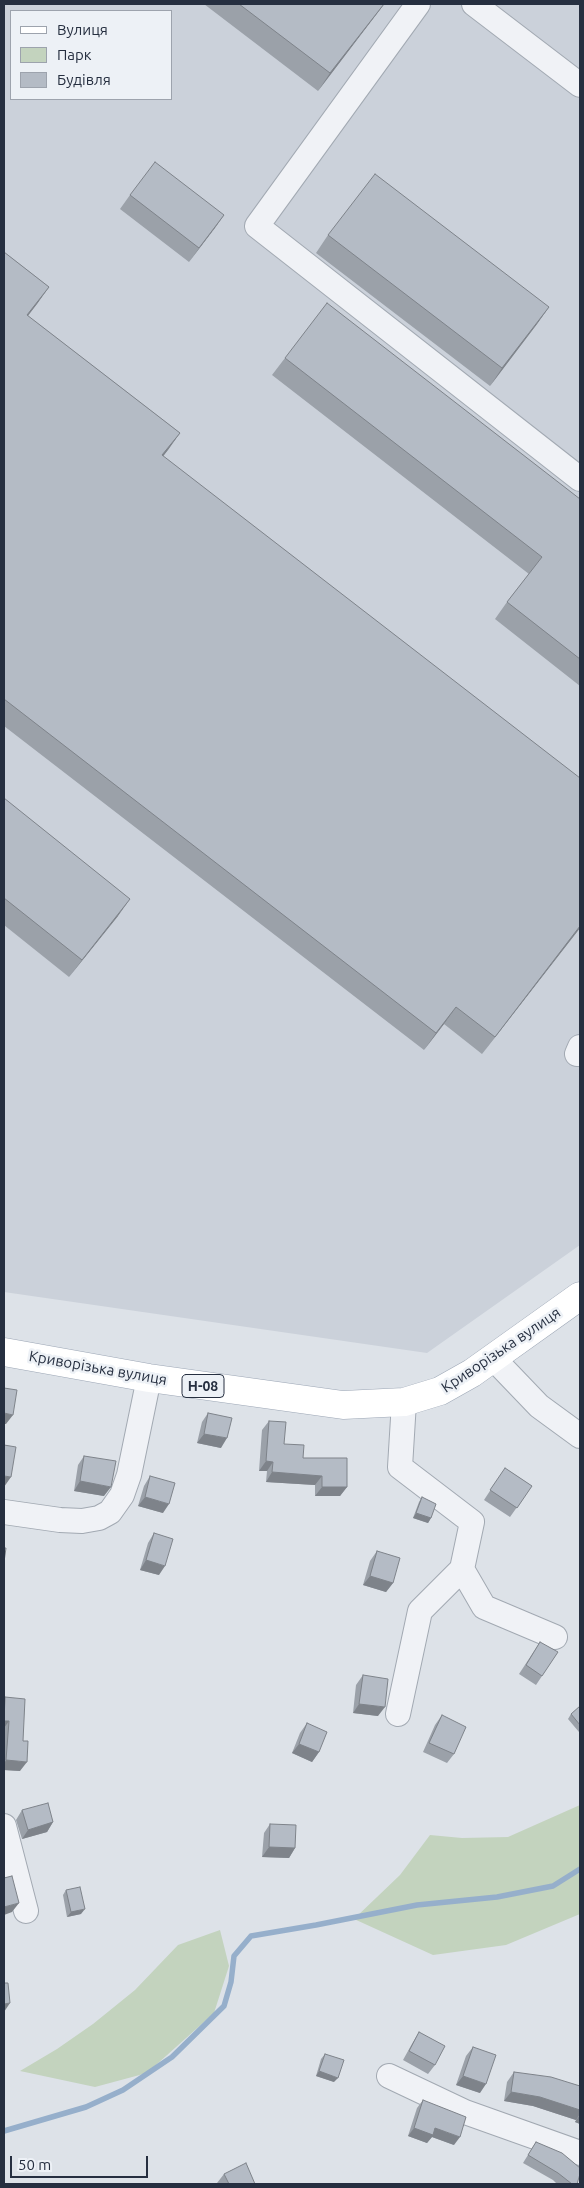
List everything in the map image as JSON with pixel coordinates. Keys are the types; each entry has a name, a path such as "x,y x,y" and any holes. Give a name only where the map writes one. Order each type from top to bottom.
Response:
{"main road":[{"name":"Криворізька вулиця","path":"4,1352 149,1378 343,1405 404,1402 440,1391 493,1358 580,1296"}],"street":[{"path":"418,4 257,226 580,478"},
{"path":"474,4 580,85"},
{"path":"493,1358 539,1406 580,1436"},
{"path":"4,1512 60,1520 82,1521 100,1518 110,1512 122,1495 129,1475 149,1378"},
{"path":"398,1714 420,1611 462,1570 472,1522 400,1467 404,1402"},
{"path":"462,1570 484,1606 555,1637"},
{"path":"4,1826 26,1911"},
{"path":"388,2076 465,2112 580,2153"}],"shaded area":[{"path":"4,4 580,4 580,1245 427,1353 4,1292"}],"green space":[{"path":"580,1805 580,1914 506,1945 433,1955 354,1919 400,1875 430,1835 462,1838 508,1837"},
{"path":"220,1930 229,1966 214,2013 147,2073 95,2087 20,2071 57,2049 93,2024 135,1990 178,1945"}],"building":[{"path":"239,4 384,4 330,73"},
{"path":"155,162 224,215 199,248 130,195"},
{"path":"375,174 549,307 502,368 328,235"},
{"path":"4,252 49,287 27,315 180,433 162,455 580,778 580,926 495,1037 456,1007 436,1033 4,699"},
{"path":"327,303 580,499 580,659 507,602 542,557 285,358"},
{"path":"4,798 130,899 82,960 4,898"},
{"path":"4,1388 17,1390 13,1415 4,1413"},
{"path":"208,1413 232,1418 227,1438 204,1434"},
{"path":"269,1421 286,1422 284,1444 304,1445 303,1458 347,1458 347,1487 322,1487 322,1476 272,1472 273,1462 266,1461"},
{"path":"4,1445 16,1447 11,1477 4,1476"},
{"path":"84,1456 116,1461 111,1487 80,1481"},
{"path":"505,1468 532,1486 517,1508 490,1490"},
{"path":"150,1476 175,1483 169,1504 145,1497"},
{"path":"422,1497 436,1504 431,1518 416,1513"},
{"path":"154,1533 173,1539 165,1566 146,1560"},
{"path":"377,1551 400,1558 393,1583 370,1576"},
{"path":"540,1642 558,1652 542,1676 526,1665"},
{"path":"363,1675 388,1679 385,1707 359,1704"},
{"path":"5,1697 25,1699 23,1741 28,1741 27,1762 6,1760 9,1721 4,1721"},
{"path":"580,1706 580,1725 571,1714"},
{"path":"442,1715 466,1727 454,1754 429,1743"},
{"path":"307,1723 327,1732 319,1752 299,1744"},
{"path":"48,1803 53,1822 28,1830 22,1810"},
{"path":"270,1824 296,1825 295,1848 269,1847"},
{"path":"12,1876 19,1903 4,1907 4,1878"},
{"path":"80,1887 85,1909 71,1912 66,1890"},
{"path":"4,1983 8,1983 10,2003 4,2004"},
{"path":"419,2032 445,2046 435,2065 409,2051"},
{"path":"473,2047 496,2055 486,2084 463,2076"},
{"path":"325,2054 344,2060 338,2078 319,2071"},
{"path":"514,2072 551,2077 580,2086 580,2110 540,2097 511,2092"},
{"path":"423,2100 466,2117 460,2137 435,2128 433,2135 414,2128"},
{"path":"536,2142 562,2153 580,2168 577,2184 572,2184 528,2155"},
{"path":"246,2163 255,2184 229,2184 224,2174"}],"waterway":[{"path":"4,2131 86,2107 123,2090 172,2057 224,2006 231,1982 234,1956 251,1936 417,1905 497,1897 553,1886 580,1869"}]}
